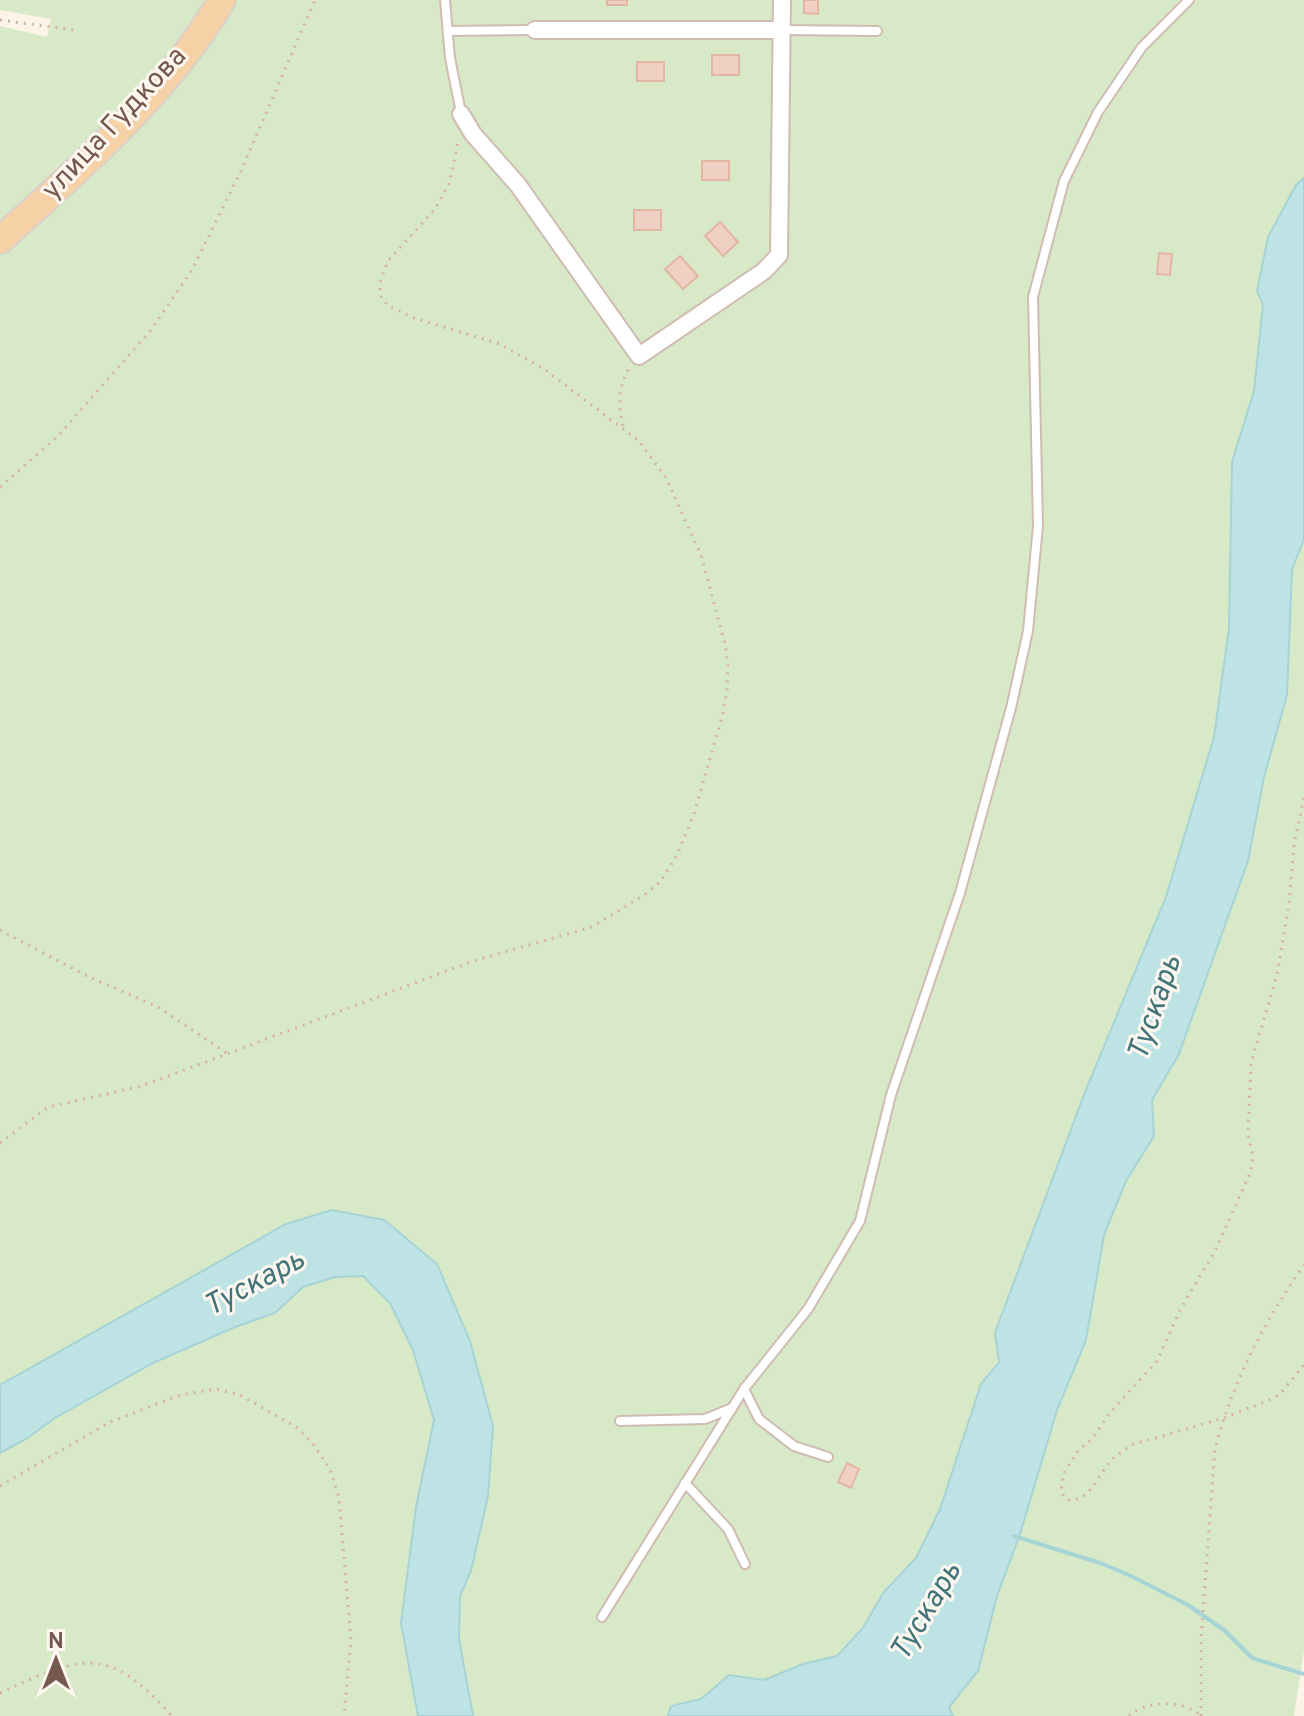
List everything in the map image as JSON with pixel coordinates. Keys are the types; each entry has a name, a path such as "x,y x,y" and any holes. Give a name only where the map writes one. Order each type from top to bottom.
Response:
{"main road":[{"name":"улица Гудкова","path":"0,240 114,134 170,73 222,0"}],"street":[{"path":"461,114 473,134 518,185 639,356 764,271 779,255 782,0"},
{"path":"535,30 782,30"}],"lane":[{"path":"445,0 450,58 461,114"},
{"path":"602,1617 744,1389 808,1309 860,1221 891,1095 960,893 1011,708 1028,631 1038,526 1033,297 1064,181 1098,112 1142,47 1189,0"},
{"path":"448,31 535,30"},
{"path":"782,30 877,31"},
{"path":"744,1389 759,1419 794,1446 828,1457"},
{"path":"620,1421 705,1419 732,1408"},
{"path":"685,1483 728,1529 745,1564"}],"path":[{"path":"0,487 58,436 151,330 192,270 240,173 315,0"},
{"path":"0,20 74,30"},
{"path":"0,1143 48,1107 142,1086 473,961 592,927 661,881 677,855 694,814 722,717 728,665 701,555 684,514 655,460 639,441 544,369 500,344 414,318 387,305 380,295 380,282 388,261 435,209 449,184 457,155 461,114"},
{"path":"623,427 619,408 622,380 639,356"},
{"path":"1304,798 1294,844 1289,904 1277,975 1257,1037 1249,1075 1248,1134 1254,1164 1226,1228 1180,1310 1157,1361 1110,1413 1092,1439 1078,1451 1061,1482 1064,1497 1078,1499 1088,1493 1110,1461 1131,1445 1224,1418 1279,1395 1304,1365"},
{"path":"0,930 87,976 158,1007 228,1055"},
{"path":"1201,1716 1201,1638 1215,1448 1248,1355 1272,1311 1304,1265"},
{"path":"0,1486 110,1422 180,1395 216,1389 240,1395 296,1427 314,1445 330,1469 339,1498 351,1640 344,1716"},
{"path":"0,1693 57,1667 87,1661 129,1675 172,1716"},
{"path":"1129,1716 1135,1710 1155,1705 1178,1704 1189,1707 1201,1716"}],"green space":[{"path":"0,0 1304,0 1304,178 1296,185 1263,305 1254,391 1232,462 1229,628 1214,737 1166,897 1085,1092 995,1333 998,1360 981,1384 940,1509 916,1558 883,1593 863,1628 837,1656 803,1664 764,1680 729,1675 701,1699 671,1706 668,1716 473,1716 459,1639 460,1596 471,1571 493,1426 470,1341 437,1264 202,1272 0,1385 0,26 47,37 51,19 0,10"},
{"path":"1304,539 1304,1650 1294,1716 953,1716 948,1707 978,1671 997,1596 1020,1534 1057,1410 1086,1340 1104,1235 1126,1181 1154,1136 1152,1100 1179,1054 1287,695 1292,570"},
{"path":"363,1276 390,1303 413,1350 434,1420 416,1507 401,1623 418,1716 0,1716 0,1453 153,1363 275,1313 303,1287 335,1277"}],"water":[{"name":"Тускарь","path":"1304,178 1304,539 1292,570 1287,695 1264,777 1248,861 1179,1054 1152,1100 1154,1136 1126,1181 1104,1235 1086,1340 1057,1410 1020,1534 997,1596 978,1671 949,1707 953,1716 668,1716 671,1706 701,1699 729,1675 764,1680 803,1664 837,1656 863,1628 883,1593 916,1558 940,1509 981,1384 999,1362 995,1333 1085,1092 1166,897 1214,737 1229,628 1232,462 1254,391 1263,305 1257,291 1268,237 1296,185"},
{"name":"Тускарь","path":"332,1210 384,1220 437,1264 470,1341 493,1426 488,1496 471,1571 460,1596 459,1639 473,1716 418,1716 401,1623 416,1507 434,1420 413,1350 390,1303 363,1276 335,1277 303,1287 275,1313 153,1363 0,1453 0,1385 286,1224"}],"building":[{"path":"607,0 627,0 627,5 607,5"},
{"path":"804,0 818,0 818,14 804,13"},
{"path":"712,55 739,55 739,75 712,75"},
{"path":"637,62 664,62 664,81 637,81"},
{"path":"702,161 729,161 729,180 702,180"},
{"path":"634,210 661,210 661,230 634,230"},
{"path":"720,222 738,242 723,256 705,236"},
{"path":"1159,253 1172,254 1170,275 1157,274"},
{"path":"680,256 698,276 683,289 665,269"},
{"path":"847,1463 859,1469 851,1488 838,1482"}],"waterway":[{"path":"1014,1536 1103,1564 1133,1577 1188,1605 1224,1630 1252,1658 1304,1674"}]}
